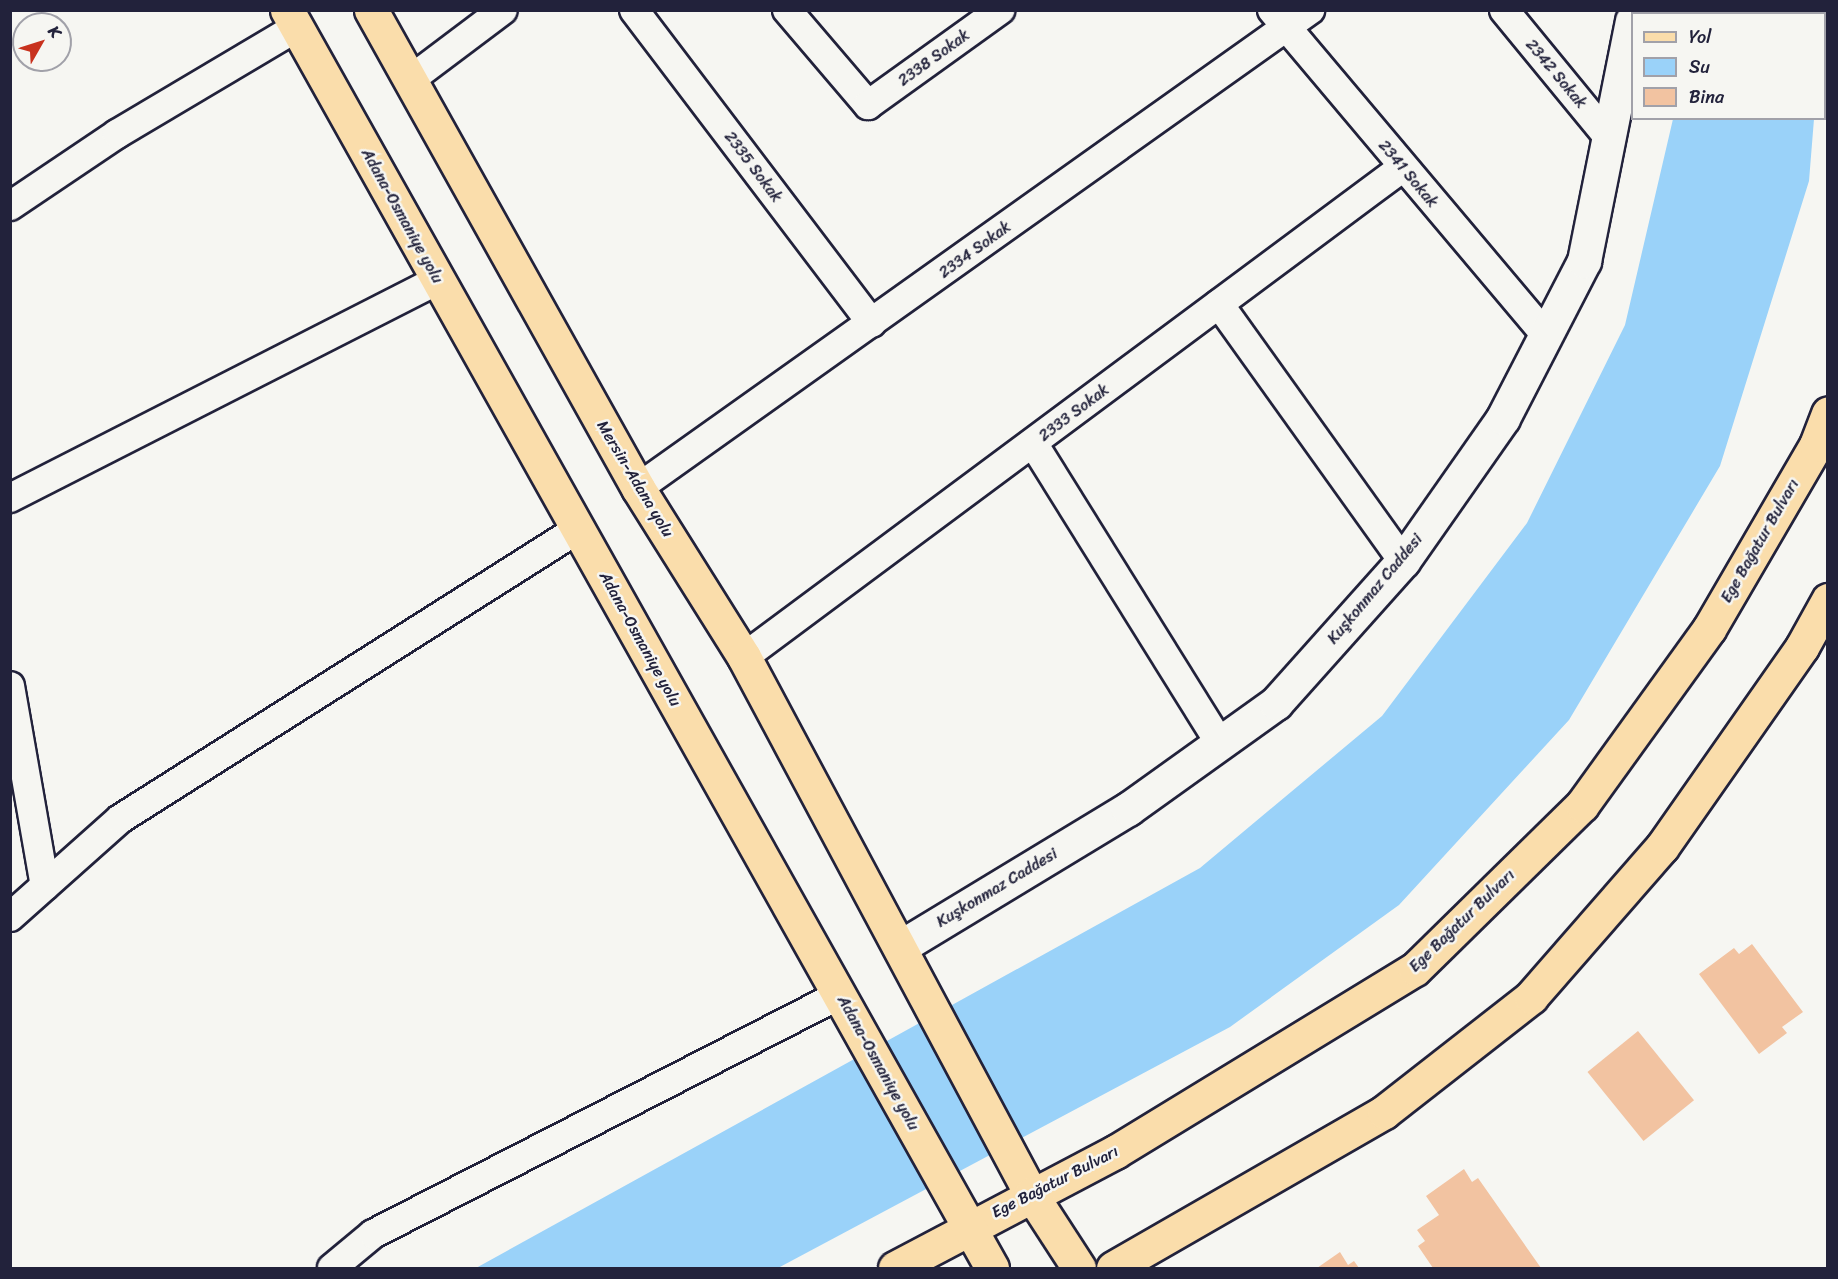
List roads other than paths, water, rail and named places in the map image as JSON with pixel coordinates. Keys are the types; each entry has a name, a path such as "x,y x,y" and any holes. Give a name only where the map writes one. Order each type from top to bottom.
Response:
{"main road":[{"name":"Mersin-Adana yolu","path":"371,10 639,488 744,657 900,947"},
{"name":"Adana-Osmaniye yolu","path":"292,19 992,1269"},
{"name":"Ege Bağatur Bulvarı","path":"895,1269 964,1217 1026,1184 1234,1083 1424,961 1582,805 1709,629 1816,445 1827,413"},
{"path":"1113,1269 1384,1113 1531,996 1662,847 1802,647 1827,600"},
{"path":"900,947 1026,1184 1079,1269"}],"street":[{"path":"410,80 503,10"},
{"name":"2335 Sokak","path":"634,10 872,323"},
{"name":"2338 Sokak","path":"787,10 868,105 1000,10"},
{"name":"2334 Sokak","path":"639,488 872,323 1279,20 1310,10"},
{"name":"2342 Sokak","path":"1504,10 1609,138"},
{"path":"10,206 292,19"},
{"name":"2341 Sokak","path":"1279,20 1546,335"},
{"name":"Kuşkonmaz Caddesi","path":"900,947 1128,809 1276,703 1402,561 1503,418 1584,261 1631,26"},
{"name":"2333 Sokak","path":"744,657 1402,167"},
{"path":"10,498 438,280"},
{"path":"1219,304 1402,561"},
{"path":"1033,443 1220,743"},
{"path":"10,917 120,819 578,529"},
{"path":"10,686 45,886"},
{"path":"332,1269 373,1234 839,995"}],"water":[{"path":"1677,10 1822,11 1822,12"},
{"path":"1673,120 1814,120 1809,181 1720,466 1569,720 1399,905 1230,1027 778,1268 476,1268 1200,868 1382,716 1527,523 1625,325"}]}
